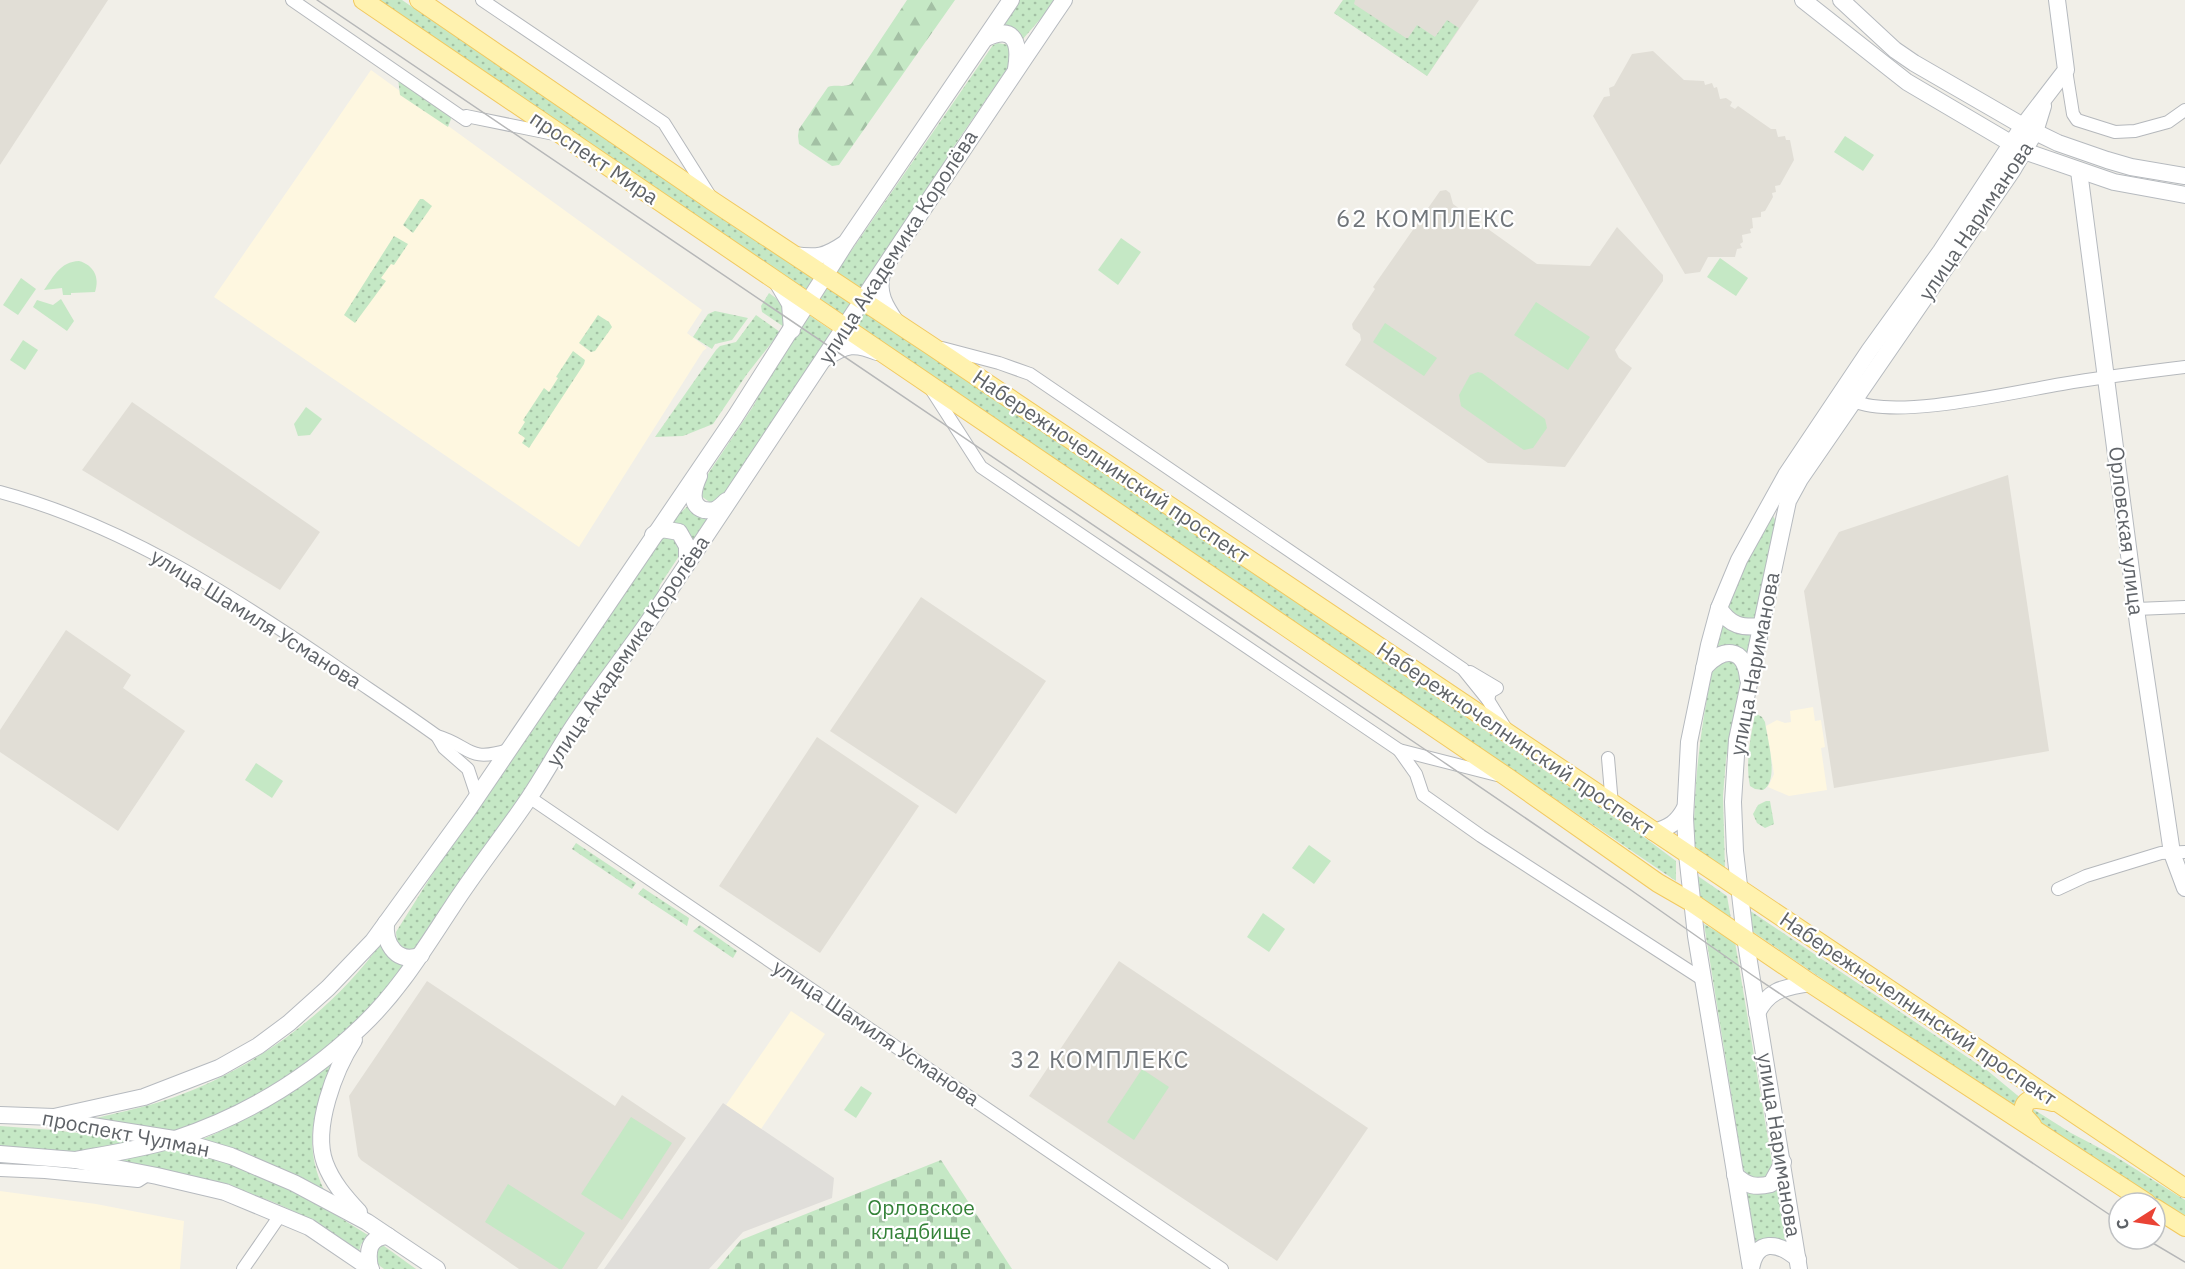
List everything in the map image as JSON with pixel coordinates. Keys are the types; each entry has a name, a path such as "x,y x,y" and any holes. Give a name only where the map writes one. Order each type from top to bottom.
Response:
{"main road":[{"name":"проспект Мира","path":"363,0 826,315"},
{"name":"проспект Мира","path":"418,0 844,289"},
{"name":"улица Академика Королёва","path":"54,1118 144,1097 219,1068 258,1046 289,1023 328,988 373,941 477,796 708,456 792,330 847,241 1011,0"},
{"name":"улица Академика Королёва","path":"75,1160 131,1150 174,1139 214,1124 275,1094 330,1054 362,1027 384,1004 421,955 529,797 573,727 687,564 1064,0"},
{"path":"1803,0 1907,82 2018,148 2114,182 2185,195"},
{"path":"1842,0 1895,50 2029,129 2058,143 2115,162 2185,176"},
{"path":"2018,148 2046,98 2066,70 2057,0"},
{"path":"986,38 1001,33 1010,35 1015,40 1019,50 1016,70"},
{"name":"улица Нариманова","path":"1798,1264 1738,888 1734,802 1737,740 1748,682 1788,501 1800,478 1854,401 2018,148"},
{"name":"улица Нариманова","path":"1751,1269 1702,979 1687,854 1685,808 1689,742 1704,668 1719,608 1739,560 1786,475 2018,148"},
{"name":"Орловская улица","path":"2079,171 2136,609 2185,888"},
{"path":"794,255 819,257 830,253 847,241"},
{"path":"884,267 880,282 881,295 885,306 898,325"},
{"path":"777,281 790,304 792,330"},
{"name":"Набережночелнинский проспект","path":"844,289 2185,1188"},
{"name":"Набережночелнинский проспект","path":"826,315 1506,777 1658,883 1691,902 1810,983 2129,1191"},
{"path":"823,360 838,349 849,346 860,345 879,352"},
{"path":"708,456 694,486 694,500 699,507 714,510 731,498"},
{"path":"653,536 662,529 678,532 687,546 687,564"},
{"path":"1719,608 1725,619 1735,625 1762,626"},
{"path":"1704,668 1713,657 1725,652 1738,655 1747,666 1748,682"},
{"path":"1653,832 1675,824 1685,808"},
{"path":"386,923 386,939 397,954 410,958 421,955"},
{"path":"1757,1013 1761,1004 1775,991 1810,983"},
{"path":"362,1027 343,1056 326,1108 321,1134 324,1160 333,1180 368,1222"},
{"path":"2039,1132 2023,1115 2022,1108 2028,1100 2036,1097 2057,1103"},
{"name":"проспект Чулман","path":"0,1115 54,1118 174,1139 231,1156 274,1174 368,1222 437,1269"},
{"name":"проспект Чулман","path":"0,1154 75,1160 225,1192 309,1227 371,1269"},
{"path":"1735,1175 1746,1184 1757,1188 1771,1184 1783,1162"},
{"path":"2167,1216 2185,1227"},
{"path":"371,1269 367,1252 371,1244 382,1236 388,1236"},
{"path":"1751,1269 1753,1255 1761,1249 1774,1246 1782,1248 1798,1264"}],"street":[{"path":"292,0 465,120 466,116 561,135"},
{"path":"482,0 664,123 714,202"},
{"path":"2066,70 2073,114 2077,120 2115,132 2135,131 2168,122 2185,110"},
{"path":"930,345 999,363 1030,374 1463,669 1488,700 1510,736"},
{"path":"1854,401 1876,407 1932,405 2106,377 2185,367"},
{"path":"927,382 981,467 1399,750 1506,777"},
{"name":"улица Шамиля Усманова","path":"0,492 80,519 168,560 209,583 283,631 437,736 481,756 508,750"},
{"path":"2136,609 2185,607"},
{"name":"улица Шамиля Усманова","path":"437,736 444,748 468,769 477,796"},
{"path":"1399,750 1416,774 1423,795 1481,836 1702,979"},
{"path":"1608,758 1612,804"},
{"name":"улица Шамиля Усманова","path":"529,797 1222,1269"},
{"path":"2058,889 2086,876 2161,854 2178,852"},
{"path":"0,1170 138,1181 149,1174"},
{"path":"243,1269 280,1214"}],"shaded area":[{"path":"0,0 108,0 0,165"},
{"path":"1343,0 1479,0 1427,76 1334,13"},
{"path":"1653,51 1684,80 1704,81 1705,85 1712,83 1714,88 1717,87 1720,99 1726,98 1732,102 1730,106 1735,109 1738,106 1771,129 1776,129 1778,137 1785,136 1786,140 1790,140 1794,160 1780,185 1775,186 1776,192 1772,193 1773,197 1765,211 1761,212 1761,217 1752,218 1751,233 1742,235 1743,242 1740,244 1742,248 1737,249 1735,257 1708,257 1700,272 1685,274 1593,116 1604,97 1610,96 1609,88 1614,86 1632,54"},
{"path":"371,70 702,310 687,333 707,348 579,547 214,297"},
{"path":"1446,190 1450,193 1453,204 1537,264 1590,266 1617,227 1663,275 1663,281 1615,350 1619,358 1632,368 1565,467 1488,463 1345,365 1361,340 1360,334 1353,329 1352,324 1375,289 1373,287 1440,191"},
{"path":"132,402 320,532 280,590 82,470"},
{"path":"2008,475 2049,751 1834,788 1804,591 1839,532"},
{"path":"921,597 1046,681 956,814 830,731"},
{"path":"66,630 131,675 123,688 185,731 118,831 0,752 0,730"},
{"path":"1813,707 1815,721 1821,720 1825,747 1821,748 1827,790 1789,796 1768,787 1774,774 1766,726 1777,720 1785,723 1791,722 1790,711"},
{"path":"817,737 919,806 820,953 719,886"},
{"path":"1119,961 1368,1128 1277,1261 1029,1096"},
{"path":"427,981 615,1106 622,1095 686,1138 597,1269 519,1269 358,1156 349,1096"},
{"path":"791,1011 825,1034 761,1129 726,1105"},
{"path":"723,1103 834,1178 832,1198 743,1232 709,1269 604,1269"},
{"path":"0,1191 96,1204 184,1221 180,1269 0,1269"}],"green space":[{"path":"376,0 402,0 817,281 809,293"},
{"path":"907,0 955,0 839,165 832,166 799,144 799,129 828,87 851,84"},
{"path":"1019,0 1057,0 1022,40 1001,26"},
{"path":"1343,0 1355,0 1354,4 1406,38 1417,25 1435,37 1447,20 1459,28 1427,76 1334,13"},
{"path":"998,43 1009,45 1011,63 950,152 925,196 862,290 836,273 993,45"},
{"path":"398,78 450,115 448,127 400,95"},
{"path":"1845,136 1874,155 1863,171 1834,152"},
{"path":"420,199 432,206 413,233 403,225"},
{"path":"394,236 408,244 394,265 391,264 381,278 386,281 355,323 344,315"},
{"path":"1121,238 1141,252 1118,285 1098,270"},
{"path":"1720,258 1748,278 1736,296 1707,277"},
{"path":"79,261 92,269 97,282 95,292 63,295 62,288 44,290 62,267"},
{"path":"21,278 36,289 18,315 3,305"},
{"path":"828,287 853,304 844,317 819,300"},
{"path":"769,293 783,307 784,327 762,312 761,306"},
{"path":"61,299 74,321 67,331 33,307 37,300 53,305"},
{"path":"1536,302 1590,337 1568,370 1514,335"},
{"path":"863,310 1648,840 1676,861 1676,881 854,323"},
{"path":"715,311 748,318 732,340 715,344 712,349 693,337 708,314"},
{"path":"598,315 609,322 612,327 595,351 591,352 579,343"},
{"path":"756,315 780,332 747,374 713,424 683,436 655,437 716,350 720,346 736,342"},
{"path":"809,315 834,332 722,498 711,503 701,496 700,486 754,405 770,372"},
{"path":"1385,323 1437,358 1424,376 1373,342"},
{"path":"23,340 38,350 25,370 10,360"},
{"path":"573,351 585,360 584,364 529,448 522,443 525,438 518,433 525,422 523,420 544,388 549,392"},
{"path":"1478,372 1545,419 1547,428 1533,448 1524,450 1461,406 1459,395 1470,375"},
{"path":"306,407 322,419 310,435 298,436 294,424"},
{"path":"690,504 710,519 694,544 668,524"},
{"path":"1773,516 1777,523 1755,620 1748,621 1726,610 1749,557"},
{"path":"674,536 681,553 660,585 657,598 419,947 410,950 402,947 397,943 396,932 430,878 659,537"},
{"path":"1721,621 1754,634 1748,660 1714,648"},
{"path":"1733,659 1742,671 1726,759 1723,796 1725,870 1694,850 1695,804 1704,713 1713,668 1719,661"},
{"path":"1755,713 1765,722 1771,759 1771,778 1763,790 1750,786 1749,777 1749,749"},
{"path":"256,763 283,781 272,798 245,780"},
{"path":"1770,801 1774,824 1765,828 1757,823 1753,814 1758,805"},
{"path":"576,843 636,883 632,889 572,849"},
{"path":"1309,845 1331,861 1314,884 1292,868"},
{"path":"1695,874 1727,896 1731,919 1698,895"},
{"path":"643,888 689,918 687,926 638,894"},
{"path":"1749,910 1988,1071 2023,1100 2016,1110 1753,932"},
{"path":"1263,913 1285,929 1269,952 1247,937"},
{"path":"1704,924 1735,942 1773,1169 1762,1180 1747,1176 1743,1168"},
{"path":"700,925 737,951 733,958 693,931"},
{"path":"382,942 410,963 362,1023 259,1096 175,1133 93,1119 185,1093 214,1081 269,1050 342,990"},
{"path":"338,1058 317,1107 312,1139 317,1172 324,1190 198,1141 271,1105"},
{"path":"1142,1069 1169,1087 1134,1140 1107,1122"},
{"path":"861,1086 872,1093 856,1118 844,1110"},
{"path":"2033,1109 2071,1133 2113,1155 2185,1200 2185,1220 2167,1208 2167,1191 2140,1191 2031,1120 2030,1110"},
{"path":"631,1117 672,1143 622,1220 581,1194"},
{"path":"0,1126 144,1141 73,1152 0,1147"},
{"path":"173,1146 258,1173 315,1202 371,1237 361,1244 358,1255 305,1217 276,1203 231,1188 115,1160"},
{"name":"Орловское кладбище","path":"941,1160 1012,1269 717,1269 741,1240"},
{"path":"1779,1181 1788,1245 1753,1247 1742,1191 1762,1193"},
{"path":"508,1184 585,1233 562,1269 485,1222"},
{"path":"379,1246 384,1246 416,1269 384,1269 376,1263 375,1252"}],"tram line":[{"path":"317,0 1442,761 1752,975 2107,1213"},
{"path":"2166,1251 2185,1262"}],"district":[{"name":"62 КОМПЛЕКС","path":"1426,219"},
{"name":"32 КОМПЛЕКС","path":"1100,1060"}]}
